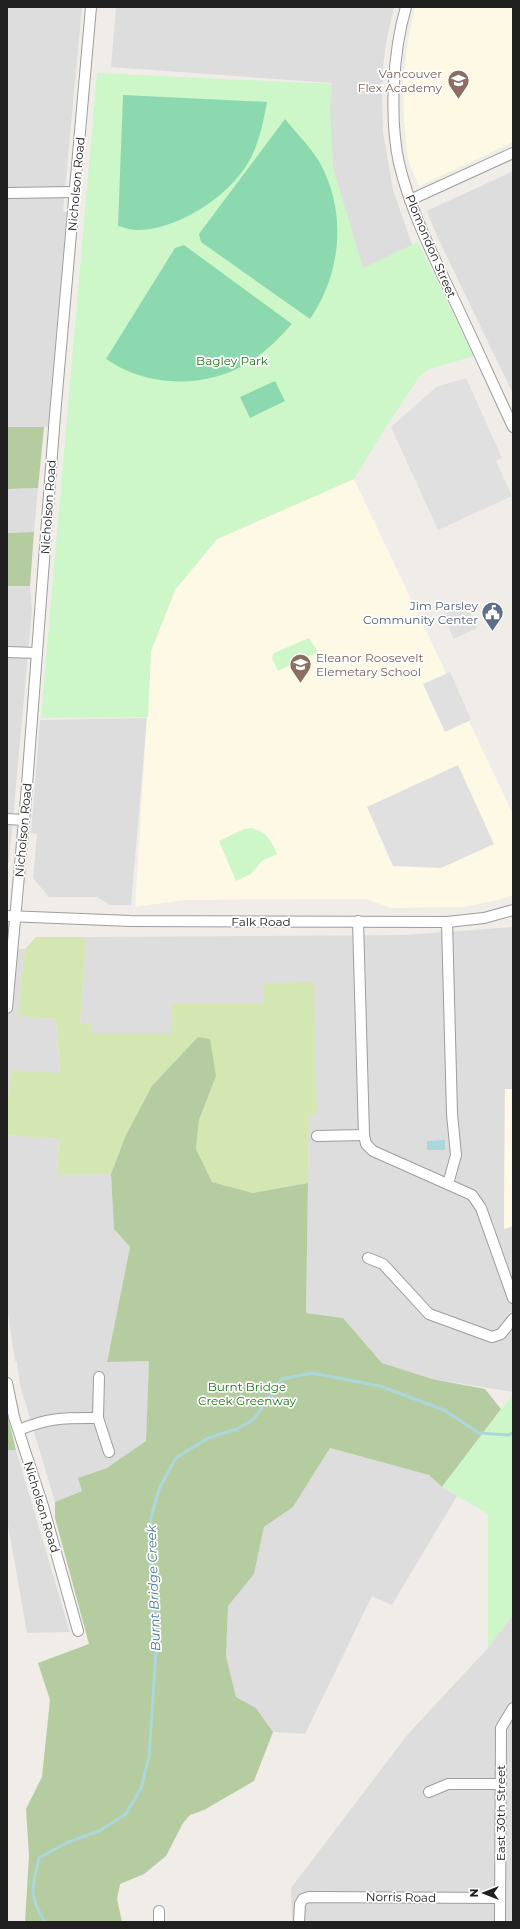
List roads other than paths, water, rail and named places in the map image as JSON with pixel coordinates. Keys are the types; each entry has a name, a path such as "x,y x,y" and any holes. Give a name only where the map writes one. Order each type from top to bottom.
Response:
{"street":[{"name":"Nicholson Road","path":"7,1008 11,916 24,820 55,415 74,220 74,192 91,7"},
{"name":"Plomondon Street","path":"406,7 401,24 394,91 395,133 398,162 410,200 430,248 513,426"},
{"path":"410,200 513,154"},
{"path":"8,193 74,192"},
{"path":"7,652 37,653"},
{"path":"7,819 24,820"},
{"name":"Falk Road","path":"11,916 131,921 447,922 484,918 513,910"},
{"path":"358,921 364,1135 366,1144 373,1152 472,1195 481,1208 513,1298"},
{"path":"447,922 452,1114 456,1156 448,1184"},
{"path":"317,1136 364,1135"},
{"path":"368,1258 383,1264 429,1314 492,1337 501,1334 513,1319"},
{"path":"99,1376 98,1418 109,1452"},
{"name":"Nicholson Road","path":"7,1383 19,1430 43,1506 78,1631"},
{"path":"19,1430 36,1423 57,1418 98,1418"},
{"name":"East 30th Street","path":"500,1922 501,1728 513,1708"},
{"path":"429,1792 448,1784 500,1784"},
{"name":"Norris Road","path":"299,1922 300,1904 303,1899 317,1896 500,1898"},
{"path":"159,1911 159,1922"}],"water":[{"path":"445,1140 445,1150 427,1150 427,1141"}],"waterway":[{"name":"Burnt Bridge Creek","path":"45,1922 36,1905 33,1891 33,1884 39,1858 66,1843 99,1831 126,1814 141,1788 149,1757 156,1652 149,1549 151,1517 160,1487 176,1458 208,1438 237,1429 254,1419 282,1379 312,1373 380,1386 444,1410 479,1433 508,1435 513,1433"}],"place":[{"name":"Vancouver Flex Academy","path":"458,100"},
{"name":"Jim Parsley Community Center","path":"493,632"},
{"name":"Eleanor Roosevelt Elemetary School","path":"301,684"}],"park label":[{"name":"Bagley Park","path":"232,360"},
{"name":"Burnt Bridge Creek Greenway","path":"247,1393"}]}
